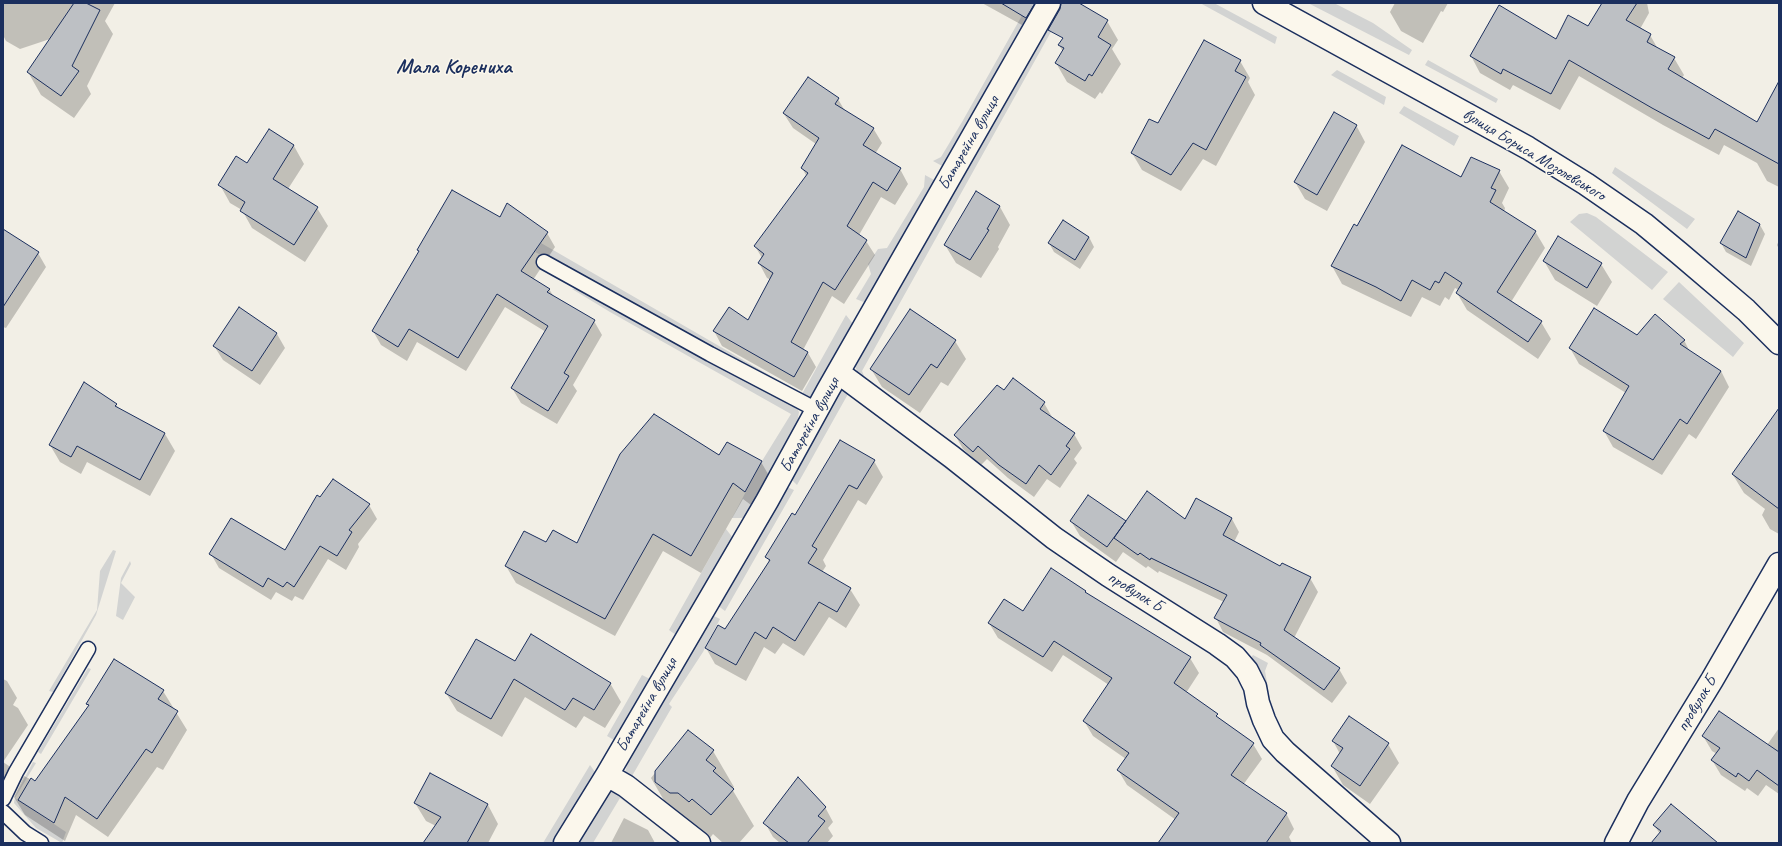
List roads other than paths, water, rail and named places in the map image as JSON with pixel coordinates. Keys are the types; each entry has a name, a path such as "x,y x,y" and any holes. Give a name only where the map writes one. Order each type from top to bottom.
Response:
{"street":[{"name":"Батарейна вулиця","path":"565,843 607,775 767,501 817,410 1049,3"},
{"name":"вулиця Бориса Мозолевського","path":"1264,3 1528,148 1586,184 1644,224 1679,252 1741,306 1779,343"},
{"name":"провулок Б","path":"839,373 940,448 1054,538 1108,576 1205,636 1235,657 1247,671 1255,687 1262,714 1273,740 1390,843"},
{"name":"провулок Б","path":"1616,843 1638,801 1712,680 1779,564"},
{"path":"607,775 626,786 699,843"}],"lane":[{"path":"544,262 710,354 817,410"},
{"path":"3,799 16,772 88,649"},
{"path":"3,812 25,833 41,843"}],"district":[{"name":"Мала Корениха","path":"454,67"}]}
